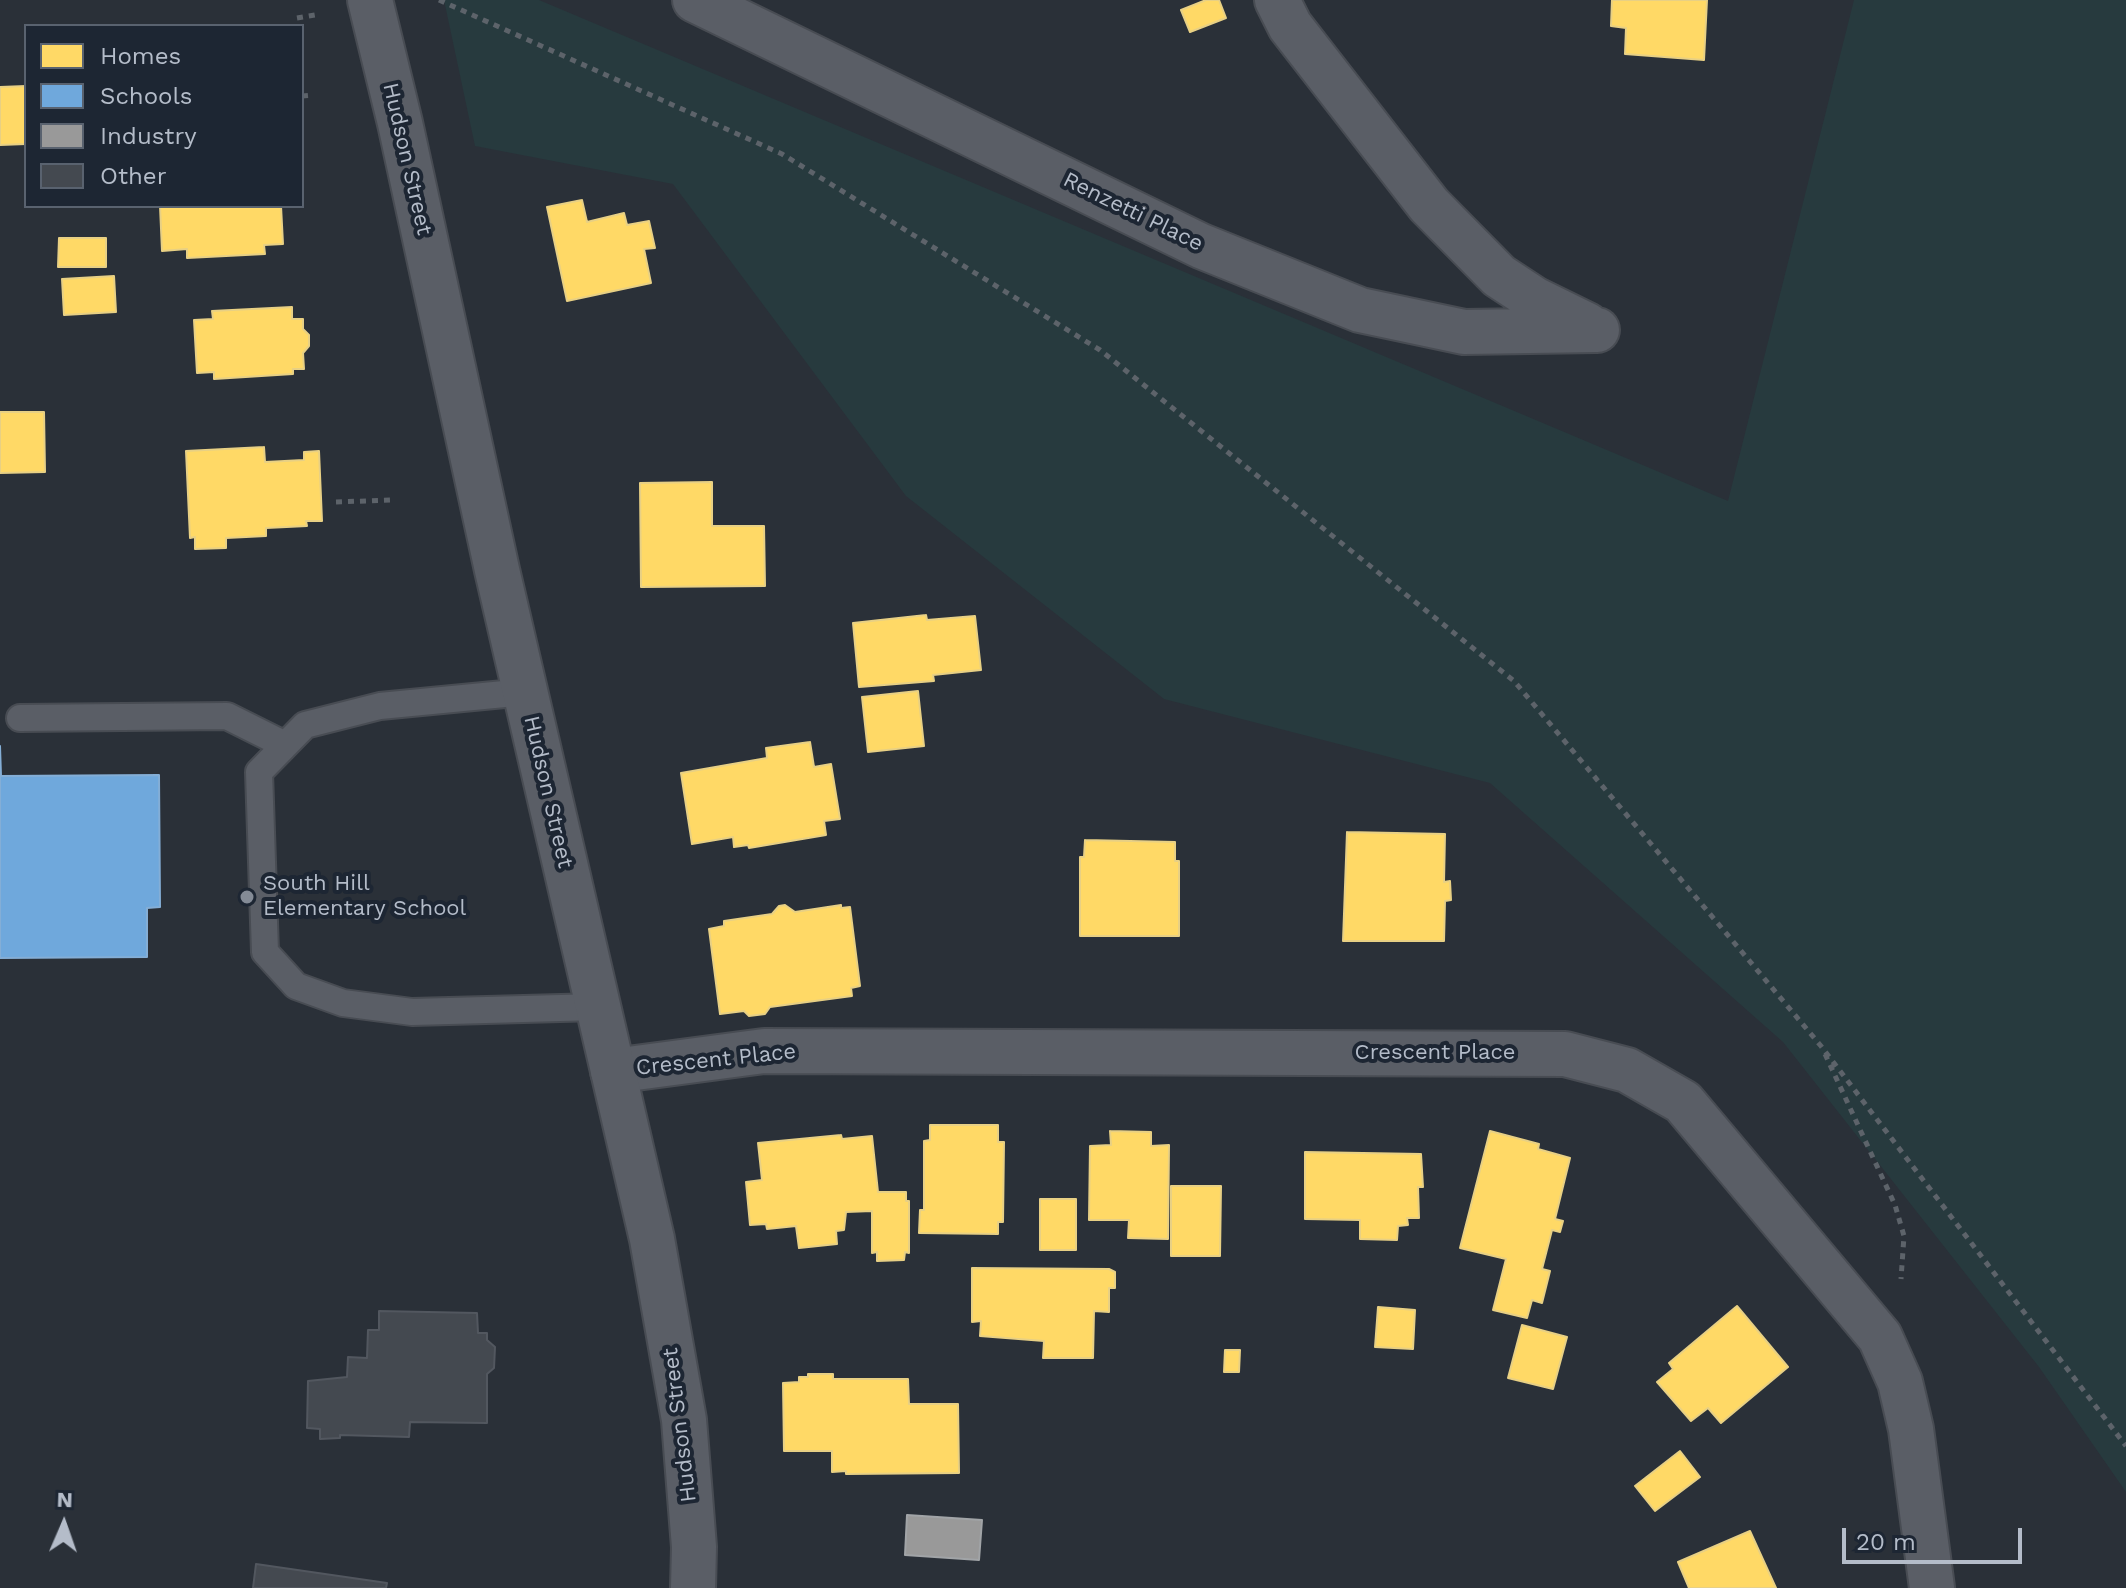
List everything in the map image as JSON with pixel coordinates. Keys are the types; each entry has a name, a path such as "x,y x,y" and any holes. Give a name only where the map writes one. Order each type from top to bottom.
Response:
{"street":[{"name":"Hudson Street","path":"370,0 525,692 652,1239 684,1420 694,1547 693,1588"},
{"name":"Renzetti Place","path":"695,0 1201,246 1360,310 1464,332 1597,330 1534,299 1499,276 1429,205 1290,26 1277,0"},
{"name":"Crescent Place","path":"613,1071 764,1051 1565,1054 1627,1070 1683,1102 1880,1337 1900,1382 1911,1429 1932,1588"}],"lane":[{"path":"525,692 380,706 305,725 259,772 265,952 296,986 343,1003 412,1012 598,1007"},
{"path":"20,718 227,716 285,745"}],"path":[{"path":"439,0 782,154 1100,350 1514,681 1821,1046 2126,1446"},
{"path":"297,18 321,14"},
{"path":"304,96 312,95"},
{"path":"336,502 391,500"},
{"path":"1821,1046 1895,1205 1904,1236 1905,1263 1899,1291 1880,1337"}],"green space":[{"path":"444,0 539,0 1728,501 1854,0 2126,0 2126,1492 2039,1367 1783,1042 1490,783 1164,699 906,496 673,184 475,146"}],"building: Homes":[{"path":"1206,0 1219,0 1226,18 1190,32 1181,10"},
{"path":"1612,0 1707,0 1704,60 1625,54 1626,28 1611,26"},
{"path":"24,86 24,144 0,145 0,87"},
{"path":"582,200 587,222 624,213 627,225 649,221 655,248 644,249 651,283 567,301 547,207"},
{"path":"160,208 281,208 283,244 264,245 265,254 187,258 187,249 162,251"},
{"path":"59,238 106,238 106,267 58,267"},
{"path":"114,276 116,312 64,315 62,279"},
{"path":"292,307 292,319 303,319 303,329 309,335 309,346 303,353 304,369 293,369 293,374 214,379 214,372 197,373 194,320 213,319 212,311"},
{"path":"0,412 44,412 45,472 0,473"},
{"path":"264,447 265,462 304,460 304,452 319,451 322,521 306,521 307,526 266,528 266,536 226,538 226,548 195,549 195,537 190,538 186,451"},
{"path":"712,482 712,526 764,526 765,586 641,587 640,483"},
{"path":"926,615 927,620 975,616 981,670 933,675 934,681 859,687 853,623"},
{"path":"918,691 924,746 868,752 862,697"},
{"path":"810,742 814,767 831,764 840,819 824,821 826,835 749,848 748,845 734,847 733,837 692,844 681,773 767,758 766,748"},
{"path":"1347,832 1445,834 1444,882 1450,881 1451,900 1445,901 1444,941 1343,941"},
{"path":"1085,840 1175,842 1175,861 1179,861 1179,936 1080,936 1080,857 1084,857"},
{"path":"785,905 795,912 841,905 841,908 850,907 860,986 851,988 852,996 770,1007 765,1014 749,1016 744,1011 720,1014 709,929 724,926 724,921 772,914 779,906"},
{"path":"930,1125 998,1125 998,1142 1004,1142 1003,1222 998,1222 998,1234 919,1233 920,1210 924,1210 924,1141 930,1140"},
{"path":"1110,1131 1151,1132 1151,1146 1169,1145 1168,1239 1128,1238 1129,1220 1089,1220 1090,1146 1111,1145"},
{"path":"1490,1131 1539,1144 1538,1149 1570,1158 1555,1219 1563,1221 1560,1232 1552,1230 1542,1269 1550,1271 1542,1303 1532,1300 1527,1318 1493,1310 1506,1259 1460,1248"},
{"path":"841,1135 842,1139 872,1136 878,1192 906,1192 906,1201 909,1201 909,1253 905,1252 904,1260 877,1261 877,1252 872,1253 872,1211 846,1212 844,1230 836,1231 837,1244 799,1248 796,1226 767,1229 766,1224 750,1225 746,1182 762,1180 758,1143"},
{"path":"1305,1152 1421,1154 1423,1187 1418,1187 1419,1218 1407,1218 1408,1225 1398,1226 1397,1240 1360,1239 1360,1220 1305,1219"},
{"path":"1171,1186 1221,1186 1220,1256 1171,1256"},
{"path":"1040,1199 1076,1199 1076,1250 1040,1250"},
{"path":"972,1268 1109,1269 1115,1272 1115,1288 1109,1288 1109,1312 1094,1311 1093,1358 1043,1358 1044,1341 980,1336 981,1321 972,1322"},
{"path":"1737,1306 1788,1367 1721,1423 1708,1408 1691,1421 1657,1382 1673,1369 1669,1363"},
{"path":"1378,1307 1415,1310 1413,1349 1375,1347"},
{"path":"1522,1325 1567,1337 1553,1389 1508,1378"},
{"path":"1225,1350 1240,1350 1239,1372 1224,1372"},
{"path":"808,1374 833,1374 833,1379 908,1379 909,1404 958,1404 959,1473 846,1474 846,1471 832,1472 832,1451 784,1451 783,1383 799,1382 799,1377 808,1377"},
{"path":"1680,1451 1700,1477 1655,1511 1635,1486"},
{"path":"1750,1531 1776,1588 1689,1588 1678,1562"}],"building: Schools":[{"path":"0,746 1,776 159,775 160,907 147,908 147,957 0,958"}],"building: Industry":[{"path":"907,1515 982,1520 979,1560 905,1555"}],"building: Other":[{"path":"379,1311 477,1313 478,1333 487,1333 487,1340 495,1347 494,1368 487,1374 487,1423 410,1422 409,1437 340,1435 340,1438 320,1439 320,1429 307,1428 308,1381 347,1377 348,1357 367,1358 368,1330 379,1330"},
{"path":"256,1564 387,1583 386,1588 253,1588"}],"place":[{"name":"South Hill Elementary School","path":"247,897"}]}
